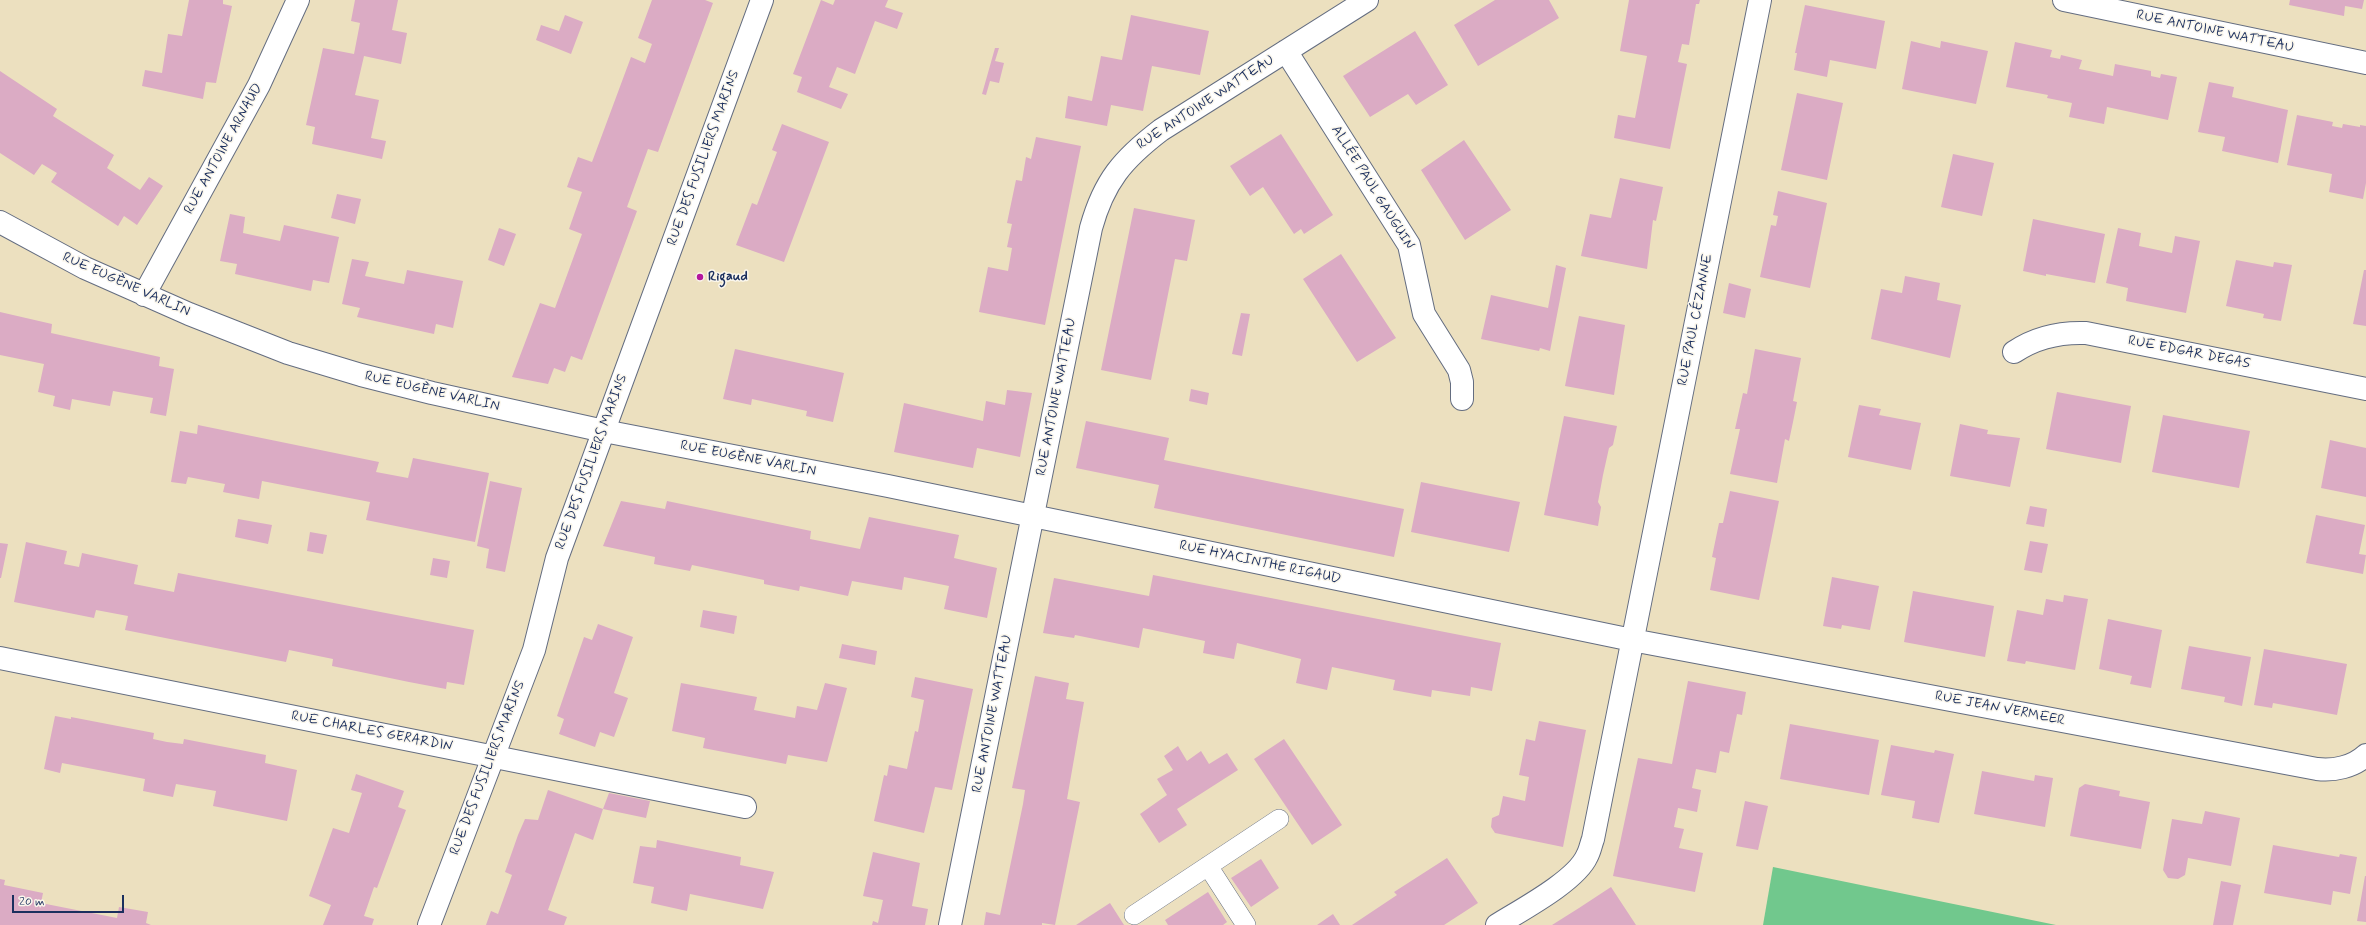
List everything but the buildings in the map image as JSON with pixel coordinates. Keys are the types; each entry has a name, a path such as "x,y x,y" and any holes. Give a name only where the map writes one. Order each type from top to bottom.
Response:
{"street":[{"name":"RUE ANTOINE ARNAUD","path":"144,295 259,84 298,0"},
{"name":"RUE DES FUSILIERS MARINS","path":"429,925 492,756 534,650 558,558 762,0"},
{"name":"RUE ANTOINE WATTEAU","path":"950,925 1091,228 1102,196 1121,165 1133,152 1161,130 1367,0"},
{"name":"RUE PAUL CÉZANNE","path":"1497,925 1562,883 1577,871 1587,856 1593,839 1760,0"},
{"name":"RUE ANTOINE WATTEAU","path":"2064,0 2366,63"},
{"name":"ALLÉE PAUL GAUGUIN","path":"1286,51 1409,245 1424,314 1458,370 1462,382 1462,399"},
{"name":"RUE EUGÈNE VARLIN","path":"0,222 85,268 144,295 288,353 361,375 604,431 888,486"},
{"name":"RUE EDGAR DEGAS","path":"2014,352 2028,343 2043,337 2071,333 2086,333 2366,389"},
{"name":"RUE HYACINTHE RIGAUD","path":"888,486 1632,640"},
{"name":"RUE JEAN VERMEER","path":"1632,640 2317,769 2342,768 2358,761 2365,755"},
{"name":"RUE CHARLES GERARDIN","path":"0,658 745,807"}],"lane":[{"path":"1134,915 1279,819"},
{"path":"1208,866 1246,925"}],"green space":[{"path":"1773,867 2056,925 1763,925"}],"place":[{"name":"Rigaud","path":"700,277"}]}
